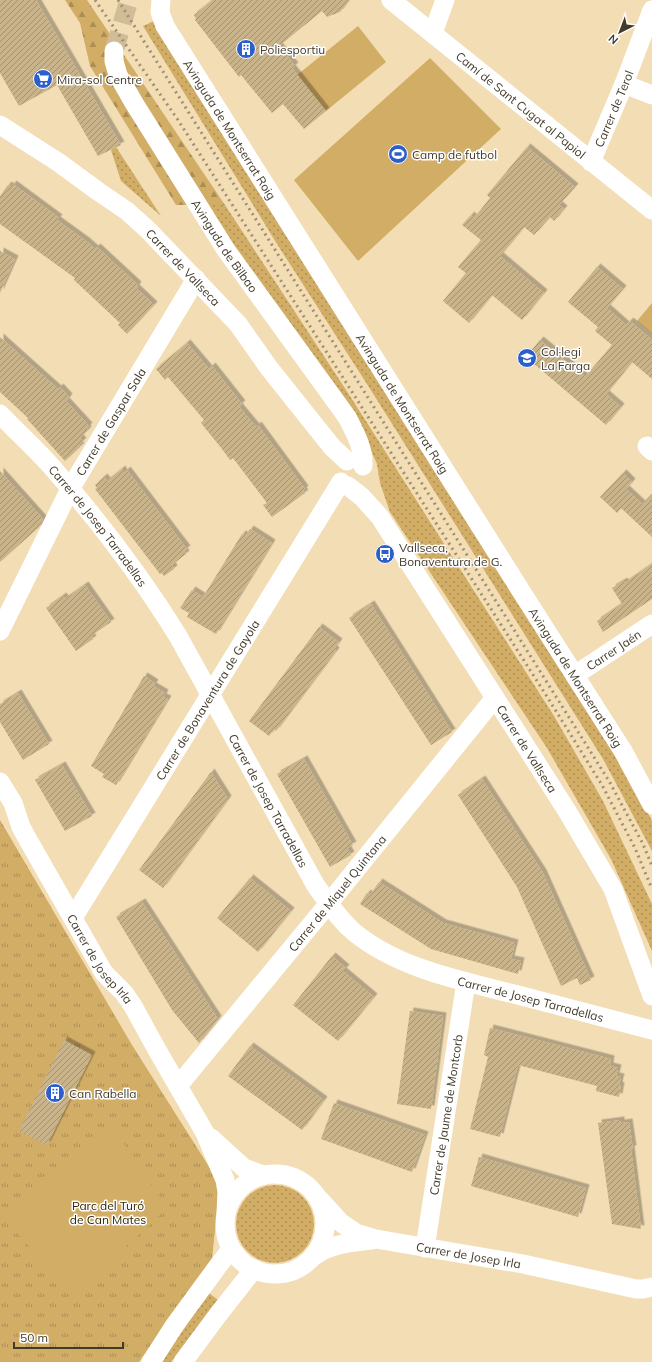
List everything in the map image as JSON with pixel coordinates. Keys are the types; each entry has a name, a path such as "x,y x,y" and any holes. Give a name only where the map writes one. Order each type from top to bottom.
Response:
{"street":[{"name":"Avinguda de Montserrat Roig","path":"161,0 160,12 165,26 623,751 652,805"},
{"name":"Camí de Sant Cugat al Papiol","path":"390,0 652,210"},
{"path":"433,33 445,0"},
{"name":"Carrer de Terol","path":"591,162 624,84 652,10"},
{"name":"Avinguda de Bilbao","path":"114,51 114,61 118,75 226,250 342,411 354,431 361,446 363,458 350,472"},
{"path":"624,84 652,95"},
{"name":"Carrer de Vallseca","path":"0,126 58,162 127,211 148,230 238,324 269,368 332,447 350,472 362,497 377,513 494,699 567,810 613,889 652,996"},
{"name":"Carrer de Gaspar Sala","path":"0,631 70,489 196,279"},
{"name":"Carrer de Josep Tarradellas","path":"0,414 50,465 114,542 160,607 211,695 316,886 334,911 354,932 375,947 410,965 466,982 652,1030"},
{"name":"Carrer de Bonaventura de Gayola","path":"73,918 350,472"},
{"name":"Carrer Jaén","path":"575,675 652,624"},
{"name":"Carrer de Miquel Quintana","path":"178,1086 329,903 494,699"},
{"name":"Carrer de Josep Irla","path":"0,782 13,803 21,827 27,838 104,972 124,993 133,1006 205,1133"},
{"name":"Carrer de Jaume de Montcorb","path":"425,1248 466,982"},
{"path":"205,1133 244,1168 263,1175"},
{"path":"205,1133 225,1180 227,1192 225,1225 226,1237 237,1257 254,1270 263,1273 282,1274 300,1268 322,1250 335,1245 376,1239"},
{"path":"226,1213 233,1196 239,1189 254,1178 277,1173 295,1178 308,1186 320,1200 324,1210 325,1229 320,1248 314,1256"},
{"name":"Carrer de Josep Irla","path":"320,1200 340,1222 356,1233 376,1239 523,1264 629,1287"},
{"path":"151,1362 174,1326 232,1249"},
{"path":"183,1362 254,1270"},
{"path":"629,1287 643,1289 652,1287"},
{"path":"629,1287 652,1303"}],"green space":[{"path":"65,0 87,0 225,205 176,205 90,66 80,23"},
{"path":"154,21 631,779 652,821 652,851 603,759 277,244 143,26"},
{"path":"358,26 386,62 326,111 297,75"},
{"name":"Camp de futbol","path":"430,58 501,129 358,261 294,180"},
{"path":"116,147 161,216 121,181 111,150"},
{"path":"203,205 225,205 350,396 554,716 603,801 652,904 652,951 611,859 547,748 390,512 380,483 377,464 369,446"},
{"path":"652,303 652,334 637,321"},
{"name":"Parc del Turó de Can Mates","path":"0,820 132,1045 220,1184 212,1259 139,1362 0,1362"},
{"path":"110,1123 167,1208 74,1296 0,1214 60,1164 64,1168"},
{"path":"267,1185 283,1185 297,1191 308,1202 314,1216 314,1232 308,1246 297,1257 283,1263 267,1263 253,1257 242,1246 236,1232 236,1216 242,1202 253,1191"},
{"path":"209,1293 218,1300 171,1362 162,1362 189,1321"}],"building":[{"name":"Mira-sol Centre","path":"0,0 36,0 121,145 98,156 57,85 19,106 0,73"},
{"name":"Poliesportiu","path":"213,0 349,0 340,12 327,17 322,11 279,46 295,66 292,68 326,111 304,129 283,104 272,113 241,75 239,77 195,20 194,15"},
{"path":"527,147 575,187 559,205 564,209 554,221 550,217 534,235 524,227 500,256 544,293 522,320 492,295 469,323 443,301 466,273 458,267 481,240 462,225 471,215 474,218 490,198 487,195"},
{"path":"13,184 59,218 57,220 95,249 97,247 138,285 136,288 154,305 127,334 118,325 120,323 74,280 75,278 0,224 0,196 8,185 11,187"},
{"path":"0,251 15,259 0,293"},
{"path":"597,267 623,289 607,308 626,325 630,321 652,340 652,379 632,362 606,394 621,407 606,425 526,357 540,340 585,377 612,345 595,331 598,327 568,302"},
{"path":"0,337 58,389 60,387 69,397 66,401 89,426 87,428 88,430 80,438 83,441 79,445 81,446 65,461 27,419 28,418 0,392"},
{"path":"187,343 209,369 212,366 242,404 239,406 241,409 256,427 258,425 305,489 303,491 305,493 272,517 263,505 267,503 233,458 230,460 201,423 204,420 168,377 165,380 156,369"},
{"path":"122,469 124,473 127,470 187,549 184,551 186,554 172,565 174,569 164,576 162,573 160,574 95,489 97,488 95,485 104,477 107,481"},
{"path":"0,471 43,519 39,527 0,562"},
{"path":"623,473 632,482 626,489 642,504 652,494 652,537 621,508 617,513 600,497"},
{"path":"250,529 272,543 216,634 187,617 189,613 180,608 192,590 203,597 242,534 246,536"},
{"path":"652,564 652,599 603,632 597,621 622,604 612,588 624,581 625,583"},
{"path":"85,585 111,622 91,636 93,639 76,651 46,608 63,596 65,599"},
{"path":"371,604 452,732 431,745 349,618"},
{"path":"319,627 339,642 334,649 336,651 276,731 274,729 269,736 249,721"},
{"path":"144,676 155,683 153,686 165,693 163,697 168,699 116,785 102,777 104,774 91,766"},
{"path":"18,693 49,744 23,760 0,722 0,704"},
{"path":"304,759 353,845 347,848 351,855 330,867 277,774"},
{"path":"62,765 92,816 65,831 35,780"},
{"path":"211,772 228,799 163,888 139,870"},
{"path":"482,779 543,873 591,980 580,985 577,978 561,986 517,887 458,795"},
{"path":"250,878 291,911 258,952 217,918"},
{"path":"379,882 443,923 515,943 511,959 521,961 518,974 431,949 360,904 367,893 370,895"},
{"path":"142,902 218,1019 199,1043 172,1010 116,917"},
{"path":"332,956 346,968 343,971 374,997 338,1041 293,1005"},
{"path":"410,1011 443,1016 431,1109 397,1104"},
{"path":"490,1028 611,1059 610,1066 618,1068 616,1076 621,1077 619,1097 596,1091 597,1086 518,1065 500,1137 470,1129 488,1057 484,1055"},
{"name":"Can Rabella","path":"64,1040 92,1055 47,1145 19,1131"},
{"path":"250,1046 324,1100 302,1130 228,1076"},
{"path":"334,1103 425,1135 412,1172 321,1139"},
{"path":"621,1120 621,1123 629,1122 641,1229 612,1224 598,1123"},
{"path":"479,1157 586,1188 578,1217 471,1186"}],"tunnel":[{"path":"114,51 129,0"}],"railway":[{"path":"95,0 178,120 546,695 602,785 635,848 652,889"},
{"path":"118,0 609,781 643,844 652,866"}],"place":[{"name":"Poliesportiu","path":"246,49"},
{"name":"Mira-sol Centre","path":"43,79"},
{"name":"Camp de futbol","path":"398,154"},
{"name":"Col·legi La Farga","path":"527,358"},
{"name":"Vallseca, Bonaventura de G.","path":"385,554"},
{"name":"Can Rabella","path":"55,1093"}]}
